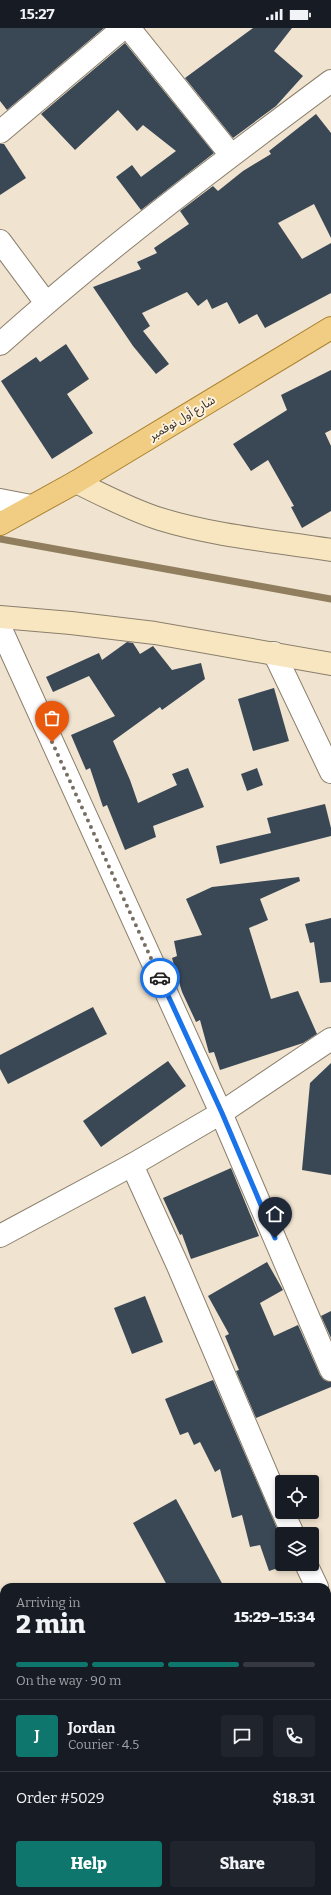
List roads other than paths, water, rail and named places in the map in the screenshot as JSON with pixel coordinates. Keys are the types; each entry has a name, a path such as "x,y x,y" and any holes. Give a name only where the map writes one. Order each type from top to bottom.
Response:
{"main road":[{"name":"شارع أول نوفمبر","path":"0,524 76,482 331,328"}],"street":[{"path":"0,132 123,28"},
{"path":"129,28 231,155"},
{"path":"0,344 46,303 231,155 331,81"},
{"path":"0,241 46,303"},
{"path":"76,482 121,504 160,519 232,535 331,550"},
{"path":"0,500 31,506"},
{"path":"0,617 71,622 155,633 331,664"},
{"path":"0,627 222,1113 328,1355"},
{"path":"274,653 331,772"},
{"path":"0,1236 132,1165 222,1113 331,1040"},
{"path":"132,1165 182,1273 275,1494"},
{"path":"309,1571 315,1583"}],"waterway":[{"path":"0,539 331,599"}]}
